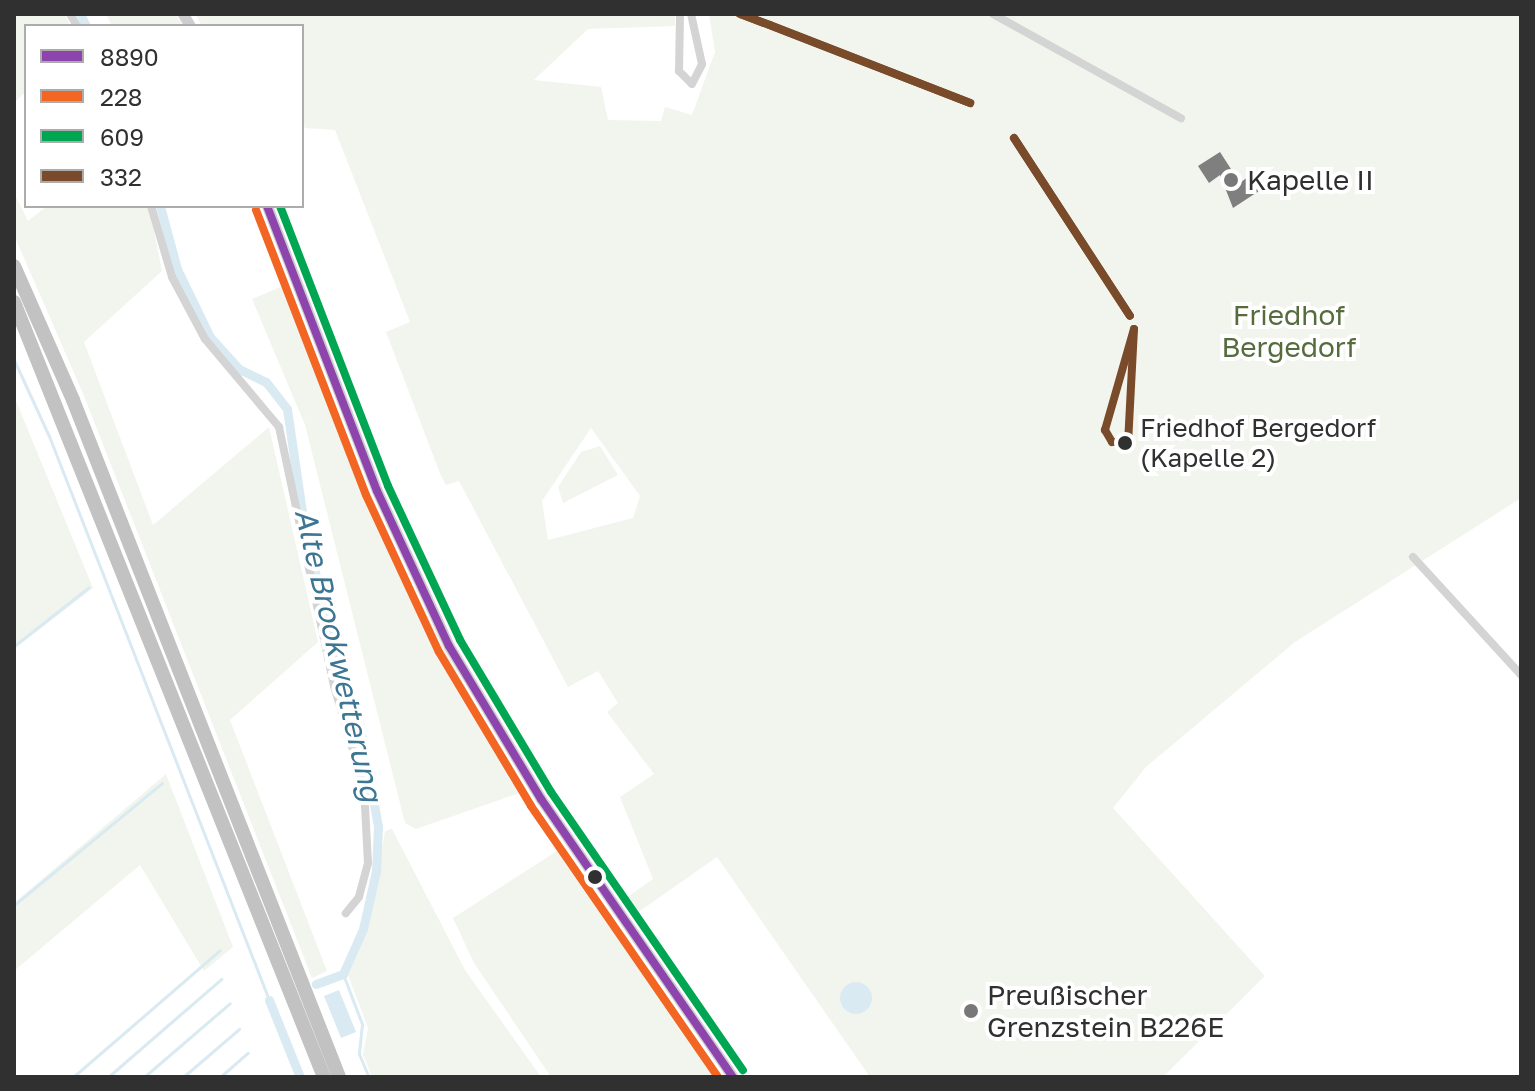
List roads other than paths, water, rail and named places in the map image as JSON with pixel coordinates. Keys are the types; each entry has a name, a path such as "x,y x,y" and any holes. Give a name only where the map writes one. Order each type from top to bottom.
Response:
{"highway":[{"path":"14,266 73,400 339,1077"},
{"path":"14,302 324,1077"}],"main road":[{"path":"268,208 377,491 449,646 546,807 733,1077"}],"street":[{"path":"680,14 679,71 692,84 702,64 691,14"},
{"path":"993,14 1181,118"},
{"path":"152,208 172,277 198,328 279,427 334,686 364,787 368,863 359,897 346,913"},
{"path":"1413,557 1521,675"}],"waterway":[{"name":"Alte Brookwetterung","path":"80,14 85,24"},
{"name":"Alte Brookwetterung","path":"161,208 177,269 210,337 239,369 266,382 287,409 305,532 343,683 357,711 378,826 376,871 363,929 343,974 316,984"},
{"path":"14,360 49,436 269,1000"},
{"path":"14,646 89,587"},
{"path":"14,905 162,783"},
{"path":"73,1077 220,950"},
{"path":"343,974 362,1024 359,1054 369,1077"},
{"path":"108,1077 221,979"},
{"path":"269,1000 300,1077"},
{"path":"144,1077 230,1003"},
{"path":"183,1077 239,1029"},
{"path":"220,1077 248,1053"}],"place":[{"name":"Kapelle II","path":"1231,180"},
{"name":"Friedhof Bergedorf (Kapelle 2)","path":"1125,443"},
{"name":"Preußischer Grenzstein B226E","path":"971,1011"}],"park label":[{"name":"Friedhof Bergedorf","path":"1289,331"}]}
